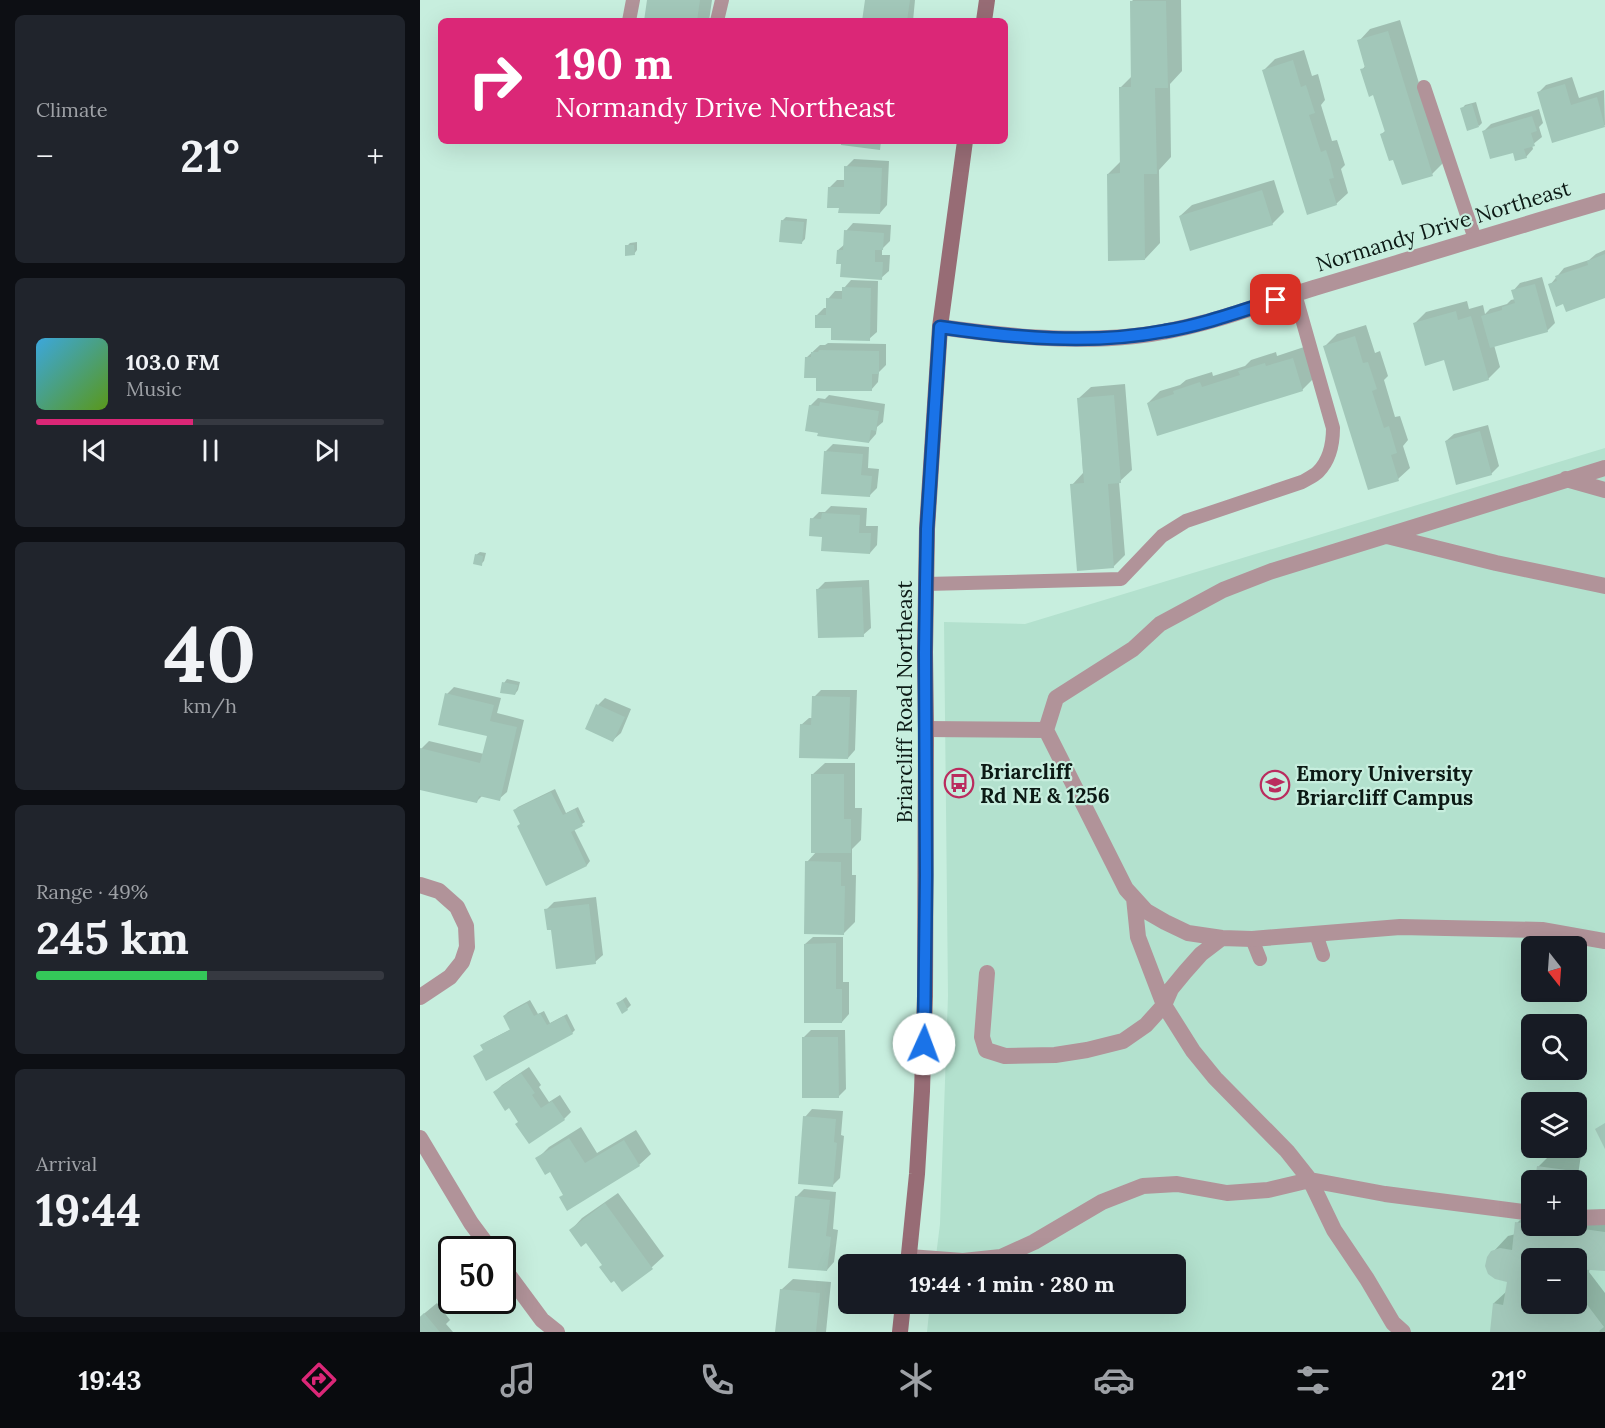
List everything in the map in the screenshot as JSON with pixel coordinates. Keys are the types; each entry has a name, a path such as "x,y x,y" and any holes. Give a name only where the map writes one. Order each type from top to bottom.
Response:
{"main road":[{"path":"984,18 987,0"},
{"name":"Briarcliff Road Northeast","path":"909,1254 917,1174 924,1044 927,529 940,327 965,144"},
{"path":"900,1332 902,1314"}],"street":[{"name":"Normandy Drive Northeast","path":"940,327 1048,337 1107,338 1167,331 1197,324 1605,201"},
{"path":"1605,468 1272,572 1223,590 1160,624 1133,649 1056,698 1046,730 1126,889 1146,911 1188,933 1222,939 1252,939 1400,927 1542,930 1605,941"},
{"path":"1566,479 1605,490"},
{"path":"1387,536 1496,563 1605,586"},
{"path":"926,729 1046,730"},
{"path":"420,885 440,891 457,907 466,926 467,947 462,962 450,977 420,997"},
{"path":"1134,898 1138,937 1164,1005 1193,1051 1215,1078 1287,1151 1310,1180 1334,1230 1393,1323 1403,1332"},
{"path":"987,973 982,1037 986,1050 1005,1056 1054,1055 1123,1041 1146,1025 1164,1005 1171,989 1185,972 1201,954 1222,939"},
{"path":"420,1138 481,1236"},
{"path":"1008,1254 1034,1242 1102,1203 1143,1186 1177,1184 1227,1193 1269,1190 1310,1180 1385,1194 1521,1212"},
{"path":"1587,1218 1605,1217"},
{"path":"516,1285 542,1320 557,1332"}],"lane":[{"path":"630,18 633,0"},
{"path":"718,18 722,0"},
{"path":"1425,87 1475,239"},
{"path":"926,584 1120,579 1162,536 1186,522 1302,482 1318,472 1328,458 1334,443 1333,428 1295,294"},
{"path":"1316,934 1323,955"},
{"path":"1252,939 1260,959"}],"shaded area":[{"name":"Emory University Briarcliff Campus","path":"1605,448 1605,1332 927,1332 929,1314 1186,1314 1186,1254 936,1254 940,1224 948,996 944,622 1025,624"}],"building":[{"path":"647,0 700,0 697,18 644,18"},
{"path":"865,0 910,0 907,18 862,18"},
{"path":"1130,1 1166,1 1168,88 1155,88 1157,174 1144,174 1145,260 1108,261 1107,174 1120,173 1119,87 1131,87"},
{"path":"1388,31 1433,176 1402,185 1393,160 1389,161 1380,134 1385,132 1373,95 1369,97 1360,69 1365,68 1357,40"},
{"path":"1293,60 1301,87 1306,85 1315,113 1309,115 1321,152 1326,150 1330,162 1334,178 1329,179 1337,205 1307,215 1262,70"},
{"path":"1565,84 1571,105 1597,97 1605,127 1552,143 1537,92"},
{"path":"1472,104 1479,127 1467,131 1460,108"},
{"path":"1532,116 1537,131 1531,133 1535,146 1524,149 1527,158 1515,161 1513,153 1490,159 1482,131"},
{"path":"841,144 881,144 880,150"},
{"path":"844,166 882,168 880,214 838,213 839,208 827,208 828,187 844,187"},
{"path":"1262,190 1273,225 1190,251 1179,216"},
{"path":"781,220 804,222 802,244 779,242"},
{"path":"844,230 884,233 883,250 875,250 875,262 883,262 882,280 840,277 841,264 836,264 837,250 843,250"},
{"path":"625,245 634,245 635,255 625,256"},
{"path":"1605,254 1605,298 1566,312 1563,304 1556,307 1548,284 1557,281 1555,276 1588,265 1587,261"},
{"path":"1535,284 1548,332 1490,348 1481,316 1502,310 1502,307 1515,303 1511,290"},
{"path":"842,287 871,288 870,341 831,340 831,328 815,328 815,315 826,315 826,298 842,299"},
{"path":"1456,311 1458,320 1471,316 1489,380 1453,391 1444,360 1425,366 1413,323"},
{"path":"1355,336 1363,363 1368,362 1377,389 1372,391 1384,428 1389,426 1397,453 1391,455 1399,481 1368,490 1323,346"},
{"path":"819,350 879,351 879,374 872,374 872,391 816,391 816,378 804,378 805,357 811,357 811,352"},
{"path":"1293,358 1303,391 1157,436 1147,403 1200,382 1202,387 1240,375 1238,371"},
{"path":"1114,395 1121,483 1108,484 1114,568 1077,571 1070,484 1084,483 1077,398"},
{"path":"820,402 879,411 876,431 871,430 869,443 817,436 818,433 805,431 809,405 819,406"},
{"path":"1480,431 1492,475 1456,485 1445,441"},
{"path":"824,451 863,454 861,475 872,476 870,497 821,494"},
{"path":"822,513 860,515 859,533 871,533 870,554 821,551 822,537 809,536 810,518 821,519"},
{"path":"475,554 483,556 482,566 473,564"},
{"path":"862,587 864,637 818,638 816,589"},
{"path":"502,682 518,685 515,695 500,693"},
{"path":"445,693 494,705 490,721 517,727 500,801 479,796 477,803 420,790 420,748 480,763 487,736 438,725"},
{"path":"812,696 850,697 848,759 799,758 800,724 811,725"},
{"path":"596,704 625,717 613,742 585,729"},
{"path":"811,774 844,774 844,819 851,819 851,853 811,853"},
{"path":"551,792 563,815 575,809 583,826 571,832 587,866 546,886 517,826 520,824 513,810"},
{"path":"805,861 841,862 841,886 845,886 844,935 804,934"},
{"path":"589,904 596,964 556,969 551,930 547,930 544,909"},
{"path":"836,943 836,989 842,989 842,1023 804,1023 804,944"},
{"path":"623,1000 628,1010 622,1014 616,1003"},
{"path":"527,1003 534,1016 540,1013 547,1025 564,1016 573,1034 486,1081 473,1056 483,1050 480,1045 510,1030 503,1016"},
{"path":"802,1037 838,1037 839,1098 802,1098"},
{"path":"521,1073 535,1093 532,1095 541,1108 552,1101 565,1120 529,1144 515,1124 518,1122 509,1108 505,1111 493,1092"},
{"path":"803,1116 836,1119 834,1142 837,1143 833,1187 798,1184"},
{"path":"1605,1123 1605,1149 1595,1129"},
{"path":"569,1138 585,1163 624,1140 640,1166 567,1211 559,1197 563,1195 550,1172 545,1175 535,1158"},
{"path":"1537,1166 1566,1170 1536,1170"},
{"path":"795,1196 830,1200 826,1236 831,1237 827,1271 788,1268"},
{"path":"605,1203 653,1269 622,1292 614,1281 611,1283 599,1267 602,1265 586,1243 581,1247 569,1230"},
{"path":"1515,1222 1521,1223 1521,1236 1587,1236 1587,1229 1605,1232 1605,1271 1587,1270 1587,1248 1521,1248 1521,1314 1587,1314 1587,1305 1604,1327 1600,1332 1490,1332 1493,1303 1503,1305 1507,1282 1495,1279 1488,1274 1485,1266 1487,1257 1491,1251 1500,1248 1512,1250"},
{"path":"780,1289 820,1293 816,1332 775,1332"},
{"path":"424,1313 440,1332 420,1332 420,1317"}],"place":[{"name":"Briarcliff Rd NE & 1256","path":"959,783"},
{"name":"Emory University Briarcliff Campus","path":"1275,785"}],"route":[{"path":"924,1044 927,529 940,327 1016,336 1058,338 1136,336 1197,324 1276,300"}]}
